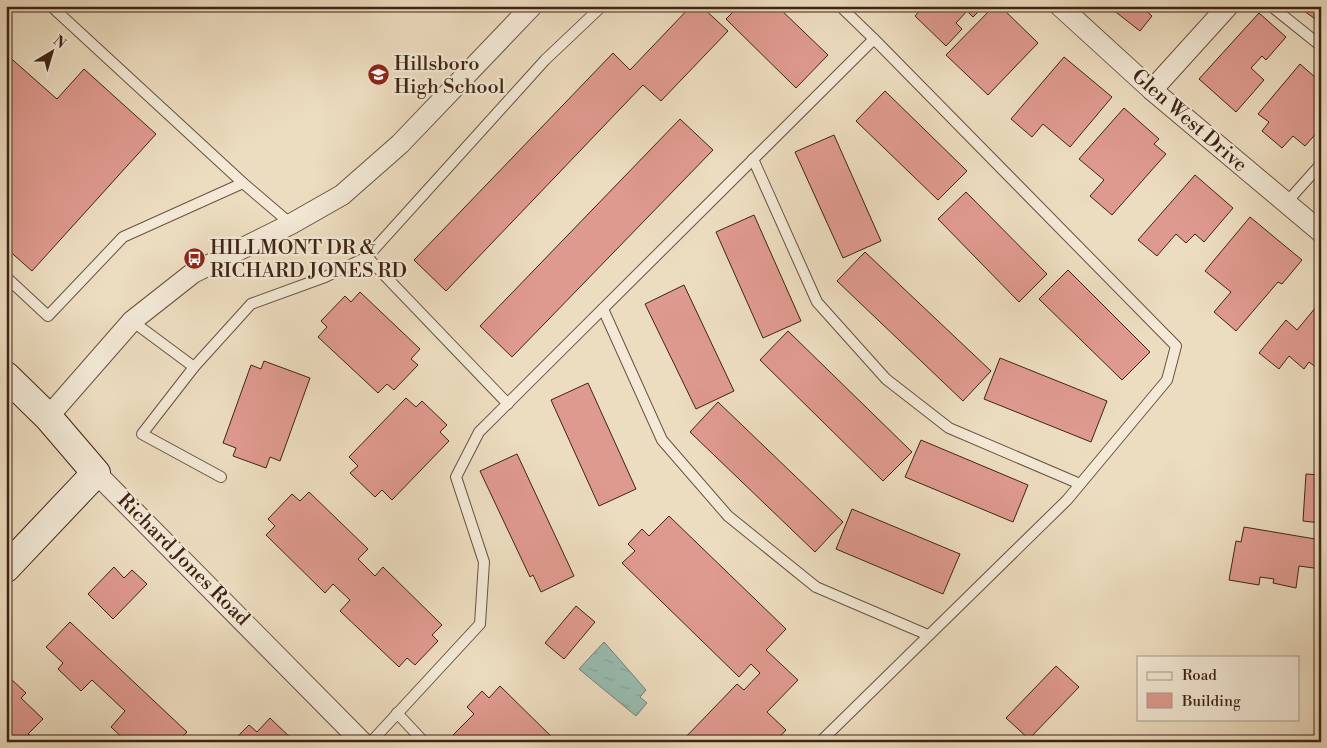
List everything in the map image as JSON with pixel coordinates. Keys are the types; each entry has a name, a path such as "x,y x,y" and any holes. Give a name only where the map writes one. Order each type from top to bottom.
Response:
{"street":[{"path":"48,417 132,321 193,273 291,224 342,195 400,144 532,6"},
{"name":"Glen West Drive","path":"1060,6 1152,90 1321,232"},
{"path":"1152,90 1228,6"},
{"name":"Richard Jones Road","path":"6,376 48,417 96,473 362,742"},
{"path":"6,568 96,473"}],"lane":[{"path":"51,6 243,183 291,224"},
{"path":"220,477 142,434 194,367 250,304 325,277 367,257 545,60 602,6"},
{"path":"820,742 1067,500 1167,380 1176,346 840,6"},
{"path":"1271,6 1321,46"},
{"path":"370,742 480,624 484,562 456,477 479,432 874,39"},
{"path":"754,159 817,302 886,379 949,428 1080,484"},
{"path":"1286,203 1321,164"},
{"path":"6,277 48,316 123,237 243,183"},
{"path":"367,257 508,404"},
{"path":"603,309 662,440 728,516 816,587 928,635"},
{"path":"132,321 194,367"},
{"path":"397,713 424,742"}],"water":[{"path":"604,642 646,690 640,697 647,703 636,716 579,669"}],"building":[{"path":"691,6 701,6 728,31 661,101 643,85 446,291 414,260 613,53 630,70"},
{"path":"739,6 777,6 828,55 796,88 726,19"},
{"path":"919,6 984,6 973,17 967,11 956,23 962,29 946,46 915,16 921,9"},
{"path":"994,6 1000,6 1038,43 988,95 946,55"},
{"path":"1108,6 1144,6 1143,8 1152,16 1140,31"},
{"path":"1297,6 1321,6 1321,23"},
{"path":"1259,13 1286,37 1266,60 1262,56 1251,68 1264,80 1236,112 1199,79"},
{"path":"6,54 57,99 84,69 156,134 32,271 6,248"},
{"path":"1064,57 1112,97 1070,147 1043,124 1032,137 1011,119"},
{"path":"1300,64 1316,78 1321,72 1321,128 1305,146 1293,136 1282,148 1262,131 1269,122 1258,114"},
{"path":"885,91 967,171 938,200 856,121"},
{"path":"1124,108 1159,139 1154,144 1166,154 1112,215 1090,196 1104,180 1079,159"},
{"path":"680,119 713,150 512,357 480,326"},
{"path":"834,135 881,241 843,258 795,152"},
{"path":"1195,175 1233,208 1204,242 1195,234 1186,243 1176,234 1157,256 1138,240"},
{"path":"966,192 1047,274 1019,302 938,219"},
{"path":"754,215 801,321 763,338 716,232"},
{"path":"1250,217 1302,260 1282,284 1278,282 1236,331 1214,312 1231,292 1205,271"},
{"path":"865,252 991,371 963,401 837,281"},
{"path":"1068,270 1150,352 1122,380 1039,299"},
{"path":"684,285 734,391 696,409 645,304"},
{"path":"360,292 420,349 411,359 418,365 394,390 387,384 378,393 318,337 327,327 321,321 345,296 351,302"},
{"path":"1321,301 1321,371 1309,362 1304,369 1289,356 1279,369 1259,353 1286,320 1297,330"},
{"path":"788,331 912,452 883,481 760,360"},
{"path":"1000,358 1107,401 1091,442 984,399"},
{"path":"264,361 310,378 280,461 270,457 266,468 233,456 236,448 223,443 251,365 261,369"},
{"path":"588,383 636,489 599,506 551,400"},
{"path":"406,398 416,407 422,401 447,425 440,432 449,441 392,500 382,490 375,497 350,473 358,466 349,457"},
{"path":"718,402 843,522 815,552 690,432"},
{"path":"921,440 1028,485 1013,522 905,477"},
{"path":"517,454 574,576 541,592 533,575 530,577 480,471"},
{"path":"1306,474 1321,475 1321,523 1303,521"},
{"path":"309,492 368,549 358,559 375,576 383,567 442,625 432,635 438,641 415,665 407,658 399,667 340,611 350,600 333,584 325,593 266,535 275,526 268,519 292,494 300,501"},
{"path":"852,509 960,554 943,594 836,549"},
{"path":"669,516 786,629 766,650 798,680 767,712 786,730 775,742 681,742 737,684 744,690 760,673 751,664 739,677 622,563 635,551 628,544 642,529 649,536"},
{"path":"1244,527 1321,540 1321,569 1299,566 1296,588 1273,583 1274,579 1260,577 1259,585 1229,580 1236,541 1241,542"},
{"path":"114,567 124,578 132,570 147,584 113,619 88,594"},
{"path":"576,606 595,622 564,659 545,643"},
{"path":"70,622 187,732 177,742 127,742 111,727 125,711 92,680 81,691 58,669 63,663 46,647"},
{"path":"1056,666 1079,687 1029,739 1006,718"},
{"path":"11,679 26,693 21,698 43,719 28,734 37,742 6,742 6,685"},
{"path":"500,686 557,742 460,742 453,735 474,714 467,707 482,691 489,698"},
{"path":"270,718 295,742 236,742 234,740 249,725 257,732"}],"place":[{"name":"Hillsboro High School","path":"378,75"},
{"name":"HILLMONT DR & RICHARD JONES RD","path":"194,259"}]}
